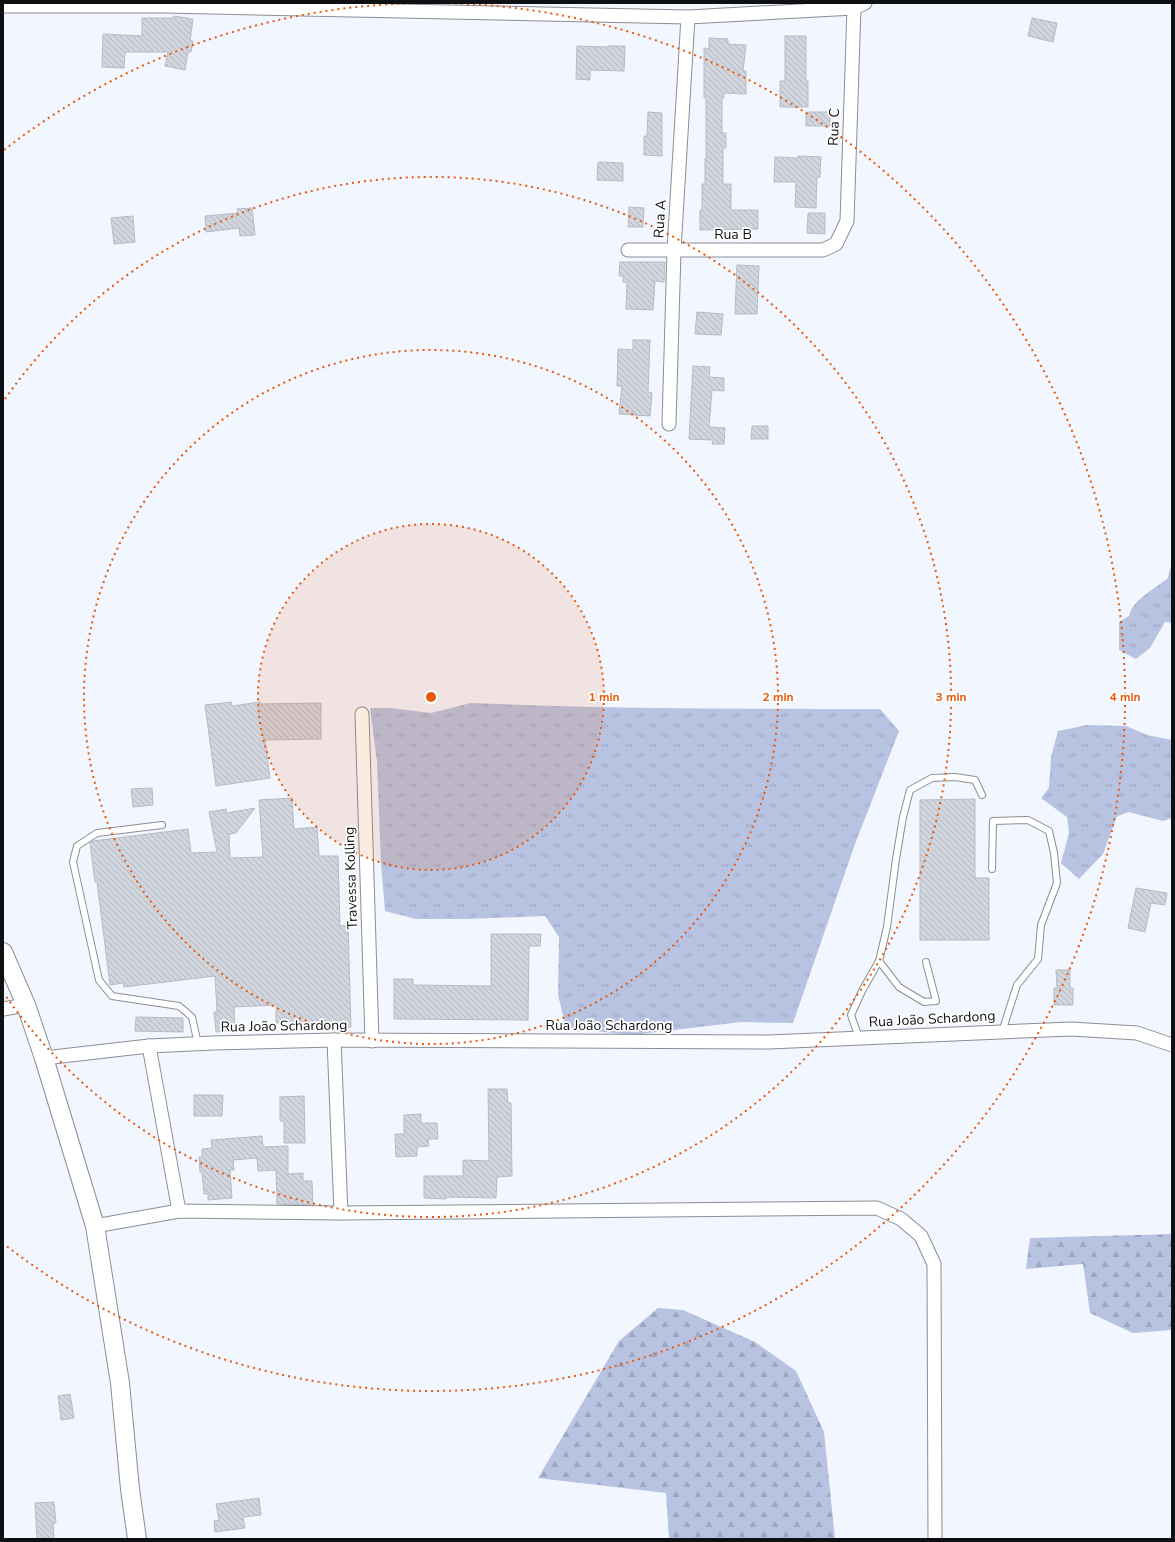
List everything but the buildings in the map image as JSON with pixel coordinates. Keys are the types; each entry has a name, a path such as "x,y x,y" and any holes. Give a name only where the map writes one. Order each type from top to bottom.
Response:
{"main road":[{"path":"3,952 26,1006 44,1058 95,1226 120,1383 130,1489 137,1539"}],"street":[{"path":"3,6 164,6 688,16 859,5"},
{"name":"Rua C","path":"836,244 847,221 859,5"},
{"name":"Rua A","path":"669,424 674,250 688,16"},
{"name":"Rua B","path":"628,250 823,250 836,244"},
{"name":"Travessa Kolling","path":"362,714 372,1041"},
{"path":"3,1009 26,1006"},
{"name":"Rua João Schardong","path":"44,1058 149,1046 334,1040 769,1042 1071,1029 1137,1033 1172,1044"},
{"path":"334,1040 341,1213"},
{"path":"149,1046 179,1211"},
{"path":"95,1226 179,1211 341,1213 877,1208 901,1219 921,1236 934,1264 935,1539"}],"lane":[{"path":"859,1038 851,1015 862,991 879,961 887,927 896,859 910,790 932,778 955,777 975,780 982,795"},
{"path":"992,869 993,821 1028,820 1049,831 1054,853 1057,884 1041,926 1038,959 1018,985 1002,1032"},
{"path":"162,825 97,833 77,846 73,862 99,980 112,996 180,1006 192,1017 198,1044"},
{"path":"879,961 899,987 924,1002 936,1001 926,962"}],"green space":[{"path":"1172,561 1172,623 1165,622 1150,648 1136,659 1119,650 1119,622 1129,616 1131,610 1140,599 1168,578"},
{"path":"471,703 624,708 880,709 899,731 855,844 793,1023 741,1022 632,1035 566,1028 558,995 559,937 545,916 468,919 416,919 385,911 381,863 377,762 370,708 390,708 431,713"},
{"path":"1087,725 1126,726 1147,735 1172,740 1172,818 1163,821 1129,812 1117,816 1103,854 1079,879 1061,863 1069,833 1067,817 1041,798 1049,788 1051,757 1058,731"},
{"path":"1172,1234 1172,1330 1133,1333 1090,1313 1083,1264 1026,1269 1030,1238"},
{"path":"658,1308 683,1310 755,1342 796,1371 824,1432 835,1539 669,1539 666,1493 538,1478 619,1341"}]}
